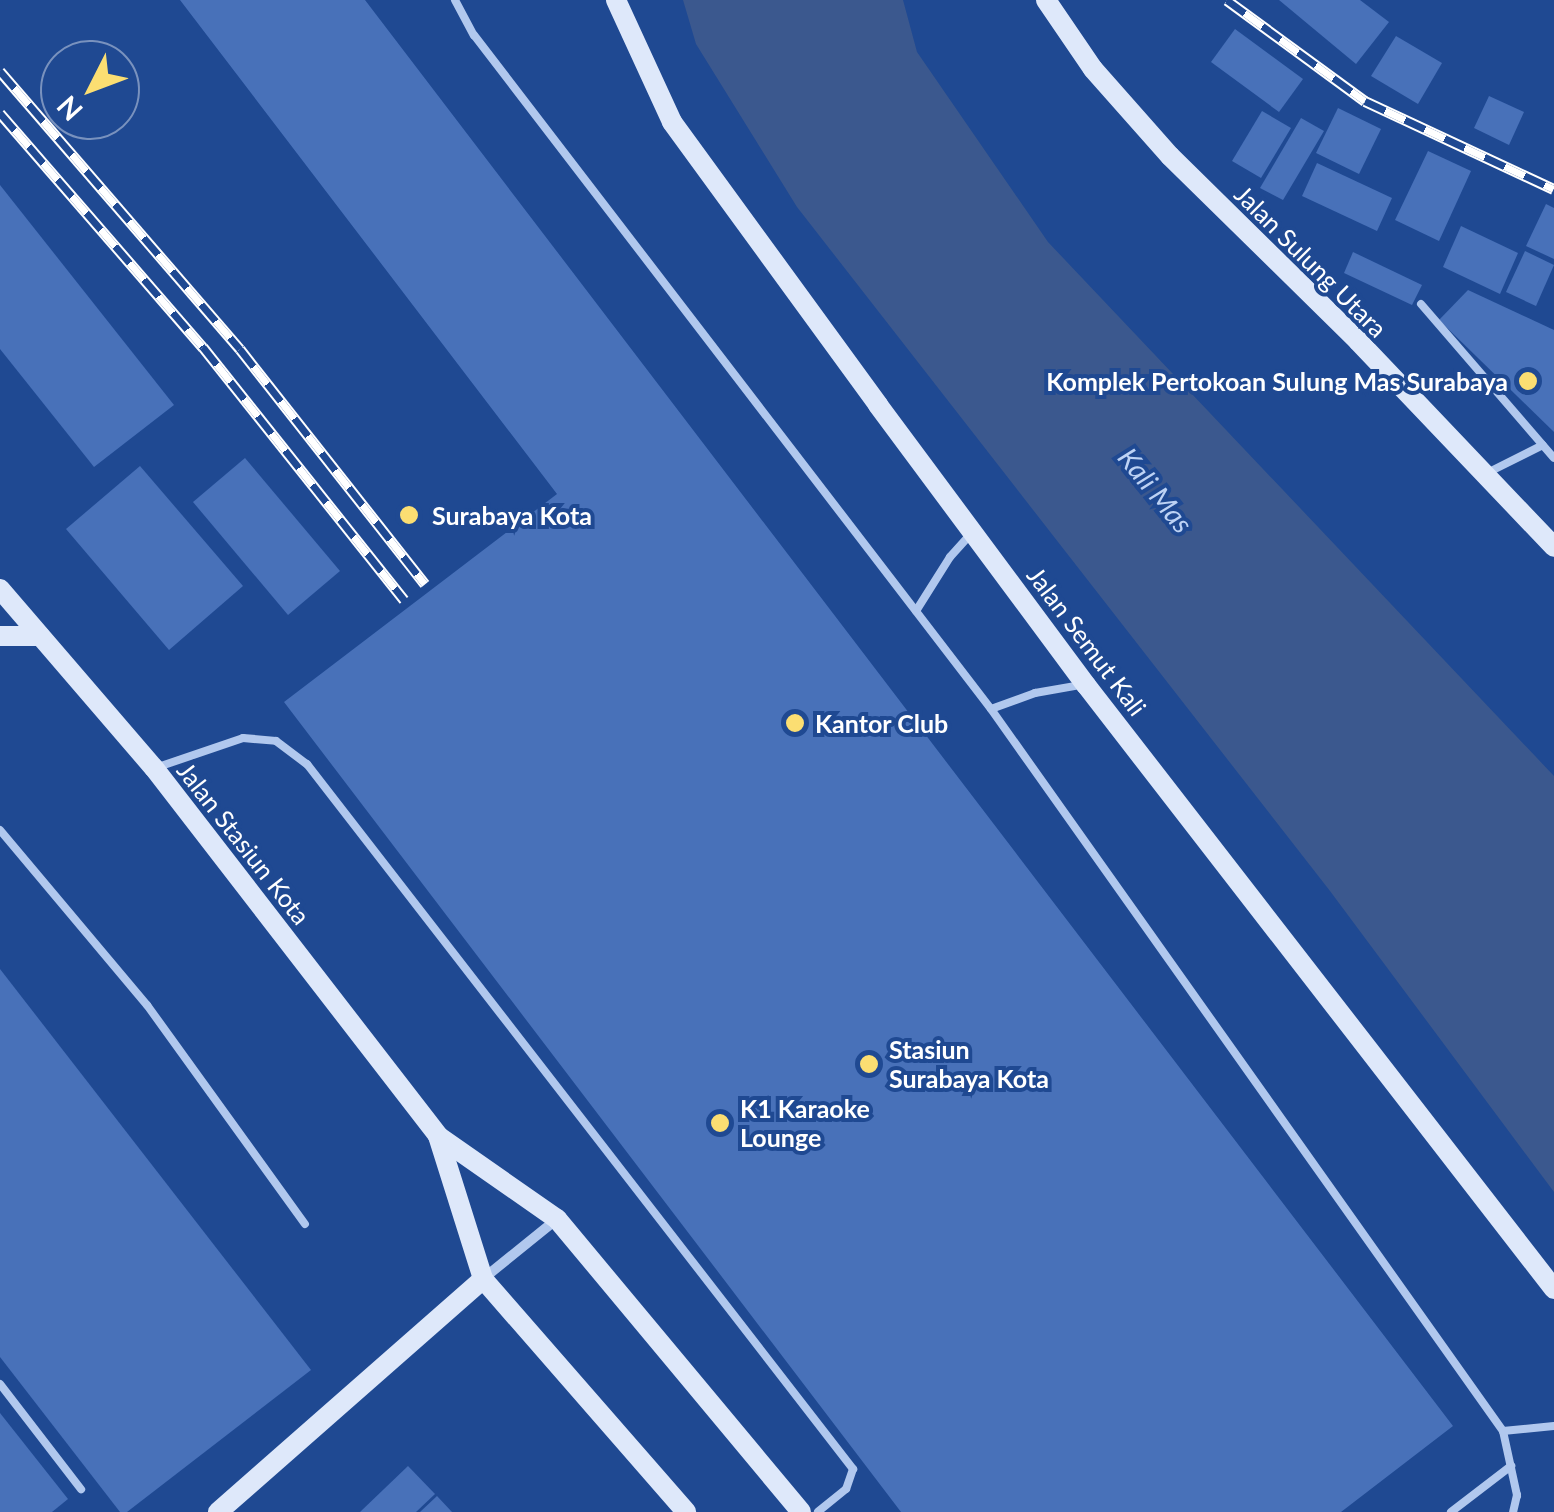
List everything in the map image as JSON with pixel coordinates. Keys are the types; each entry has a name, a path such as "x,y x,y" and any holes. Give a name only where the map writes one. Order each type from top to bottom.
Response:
{"street":[{"name":"Jalan Semut Kali","path":"616,0 672,122 1086,684 1554,1288"},
{"name":"Jalan Sulung Utara","path":"1046,0 1093,69 1170,156 1554,547"},
{"name":"Jalan Stasiun Kota","path":"0,589 154,768 438,1136 557,1219 802,1512"},
{"path":"0,636 40,636"},
{"name":"Jalan Stasiun Kota","path":"438,1136 483,1278 686,1512"},
{"path":"218,1512 483,1278 557,1219"}],"lane":[{"path":"455,0 474,36 991,709 1503,1431 1518,1495 1514,1512"},
{"path":"1422,304 1554,458"},
{"path":"1486,474 1543,446"},
{"path":"916,611 950,557 974,531"},
{"path":"991,709 1034,693 1086,684"},
{"path":"154,768 243,738 276,741 308,764 854,1469 846,1490 818,1512"},
{"path":"0,830 148,1004 305,1224"},
{"path":"0,1384 81,1489"},
{"path":"1503,1431 1554,1426"},
{"path":"1451,1512 1510,1466"}],"water":[{"name":"Kali Mas","path":"683,0 903,0 917,52 1048,242 1554,776 1554,1192 1330,891 797,207 696,44"}],"building":[{"name":"Stasiun Surabaya Kota","path":"180,0 365,0 1453,1426 1341,1512 901,1512 284,702 557,494"},
{"path":"1279,0 1360,0 1389,22 1356,64"},
{"path":"1235,29 1303,79 1279,112 1211,62"},
{"path":"1396,36 1442,63 1418,104 1371,76"},
{"path":"1489,96 1524,112 1509,145 1474,128"},
{"path":"1338,108 1381,129 1359,174 1316,153"},
{"path":"1262,111 1291,128 1261,178 1232,161"},
{"path":"1301,118 1324,131 1283,200 1260,188"},
{"path":"1428,151 1471,171 1439,241 1395,220"},
{"path":"1317,163 1392,198 1377,231 1302,196"},
{"path":"0,185 174,405 94,467 0,349"},
{"path":"1546,204 1554,208 1554,259 1526,246"},
{"path":"1461,226 1518,253 1500,294 1443,267"},
{"path":"1525,251 1554,265 1536,306 1506,292"},
{"path":"1353,252 1422,285 1412,305 1344,273"},
{"name":"Komplek Pertokoan Sulung Mas Surabaya","path":"1468,290 1554,330 1554,432 1439,320"},
{"path":"245,458 340,571 288,615 193,502"},
{"path":"140,466 243,586 169,650 66,529"},
{"path":"0,969 311,1370 127,1512 120,1512 0,1357"},
{"path":"0,1413 68,1499 52,1512 0,1512"},
{"path":"408,1466 435,1494 416,1512 360,1512"},
{"path":"437,1496 452,1512 420,1512"}],"railway":[{"path":"1227,0 1365,101 1554,189"},
{"path":"0,71 240,349 425,584"},
{"path":"0,113 203,347 404,600"}],"place":[{"name":"Komplek Pertokoan Sulung Mas Surabaya","path":"1528,381"},
{"name":"Surabaya Kota","path":"409,515"},
{"name":"Kantor Club","path":"795,723"},
{"name":"Stasiun Surabaya Kota","path":"869,1064"},
{"name":"K1 Karaoke Lounge","path":"720,1123"}]}
